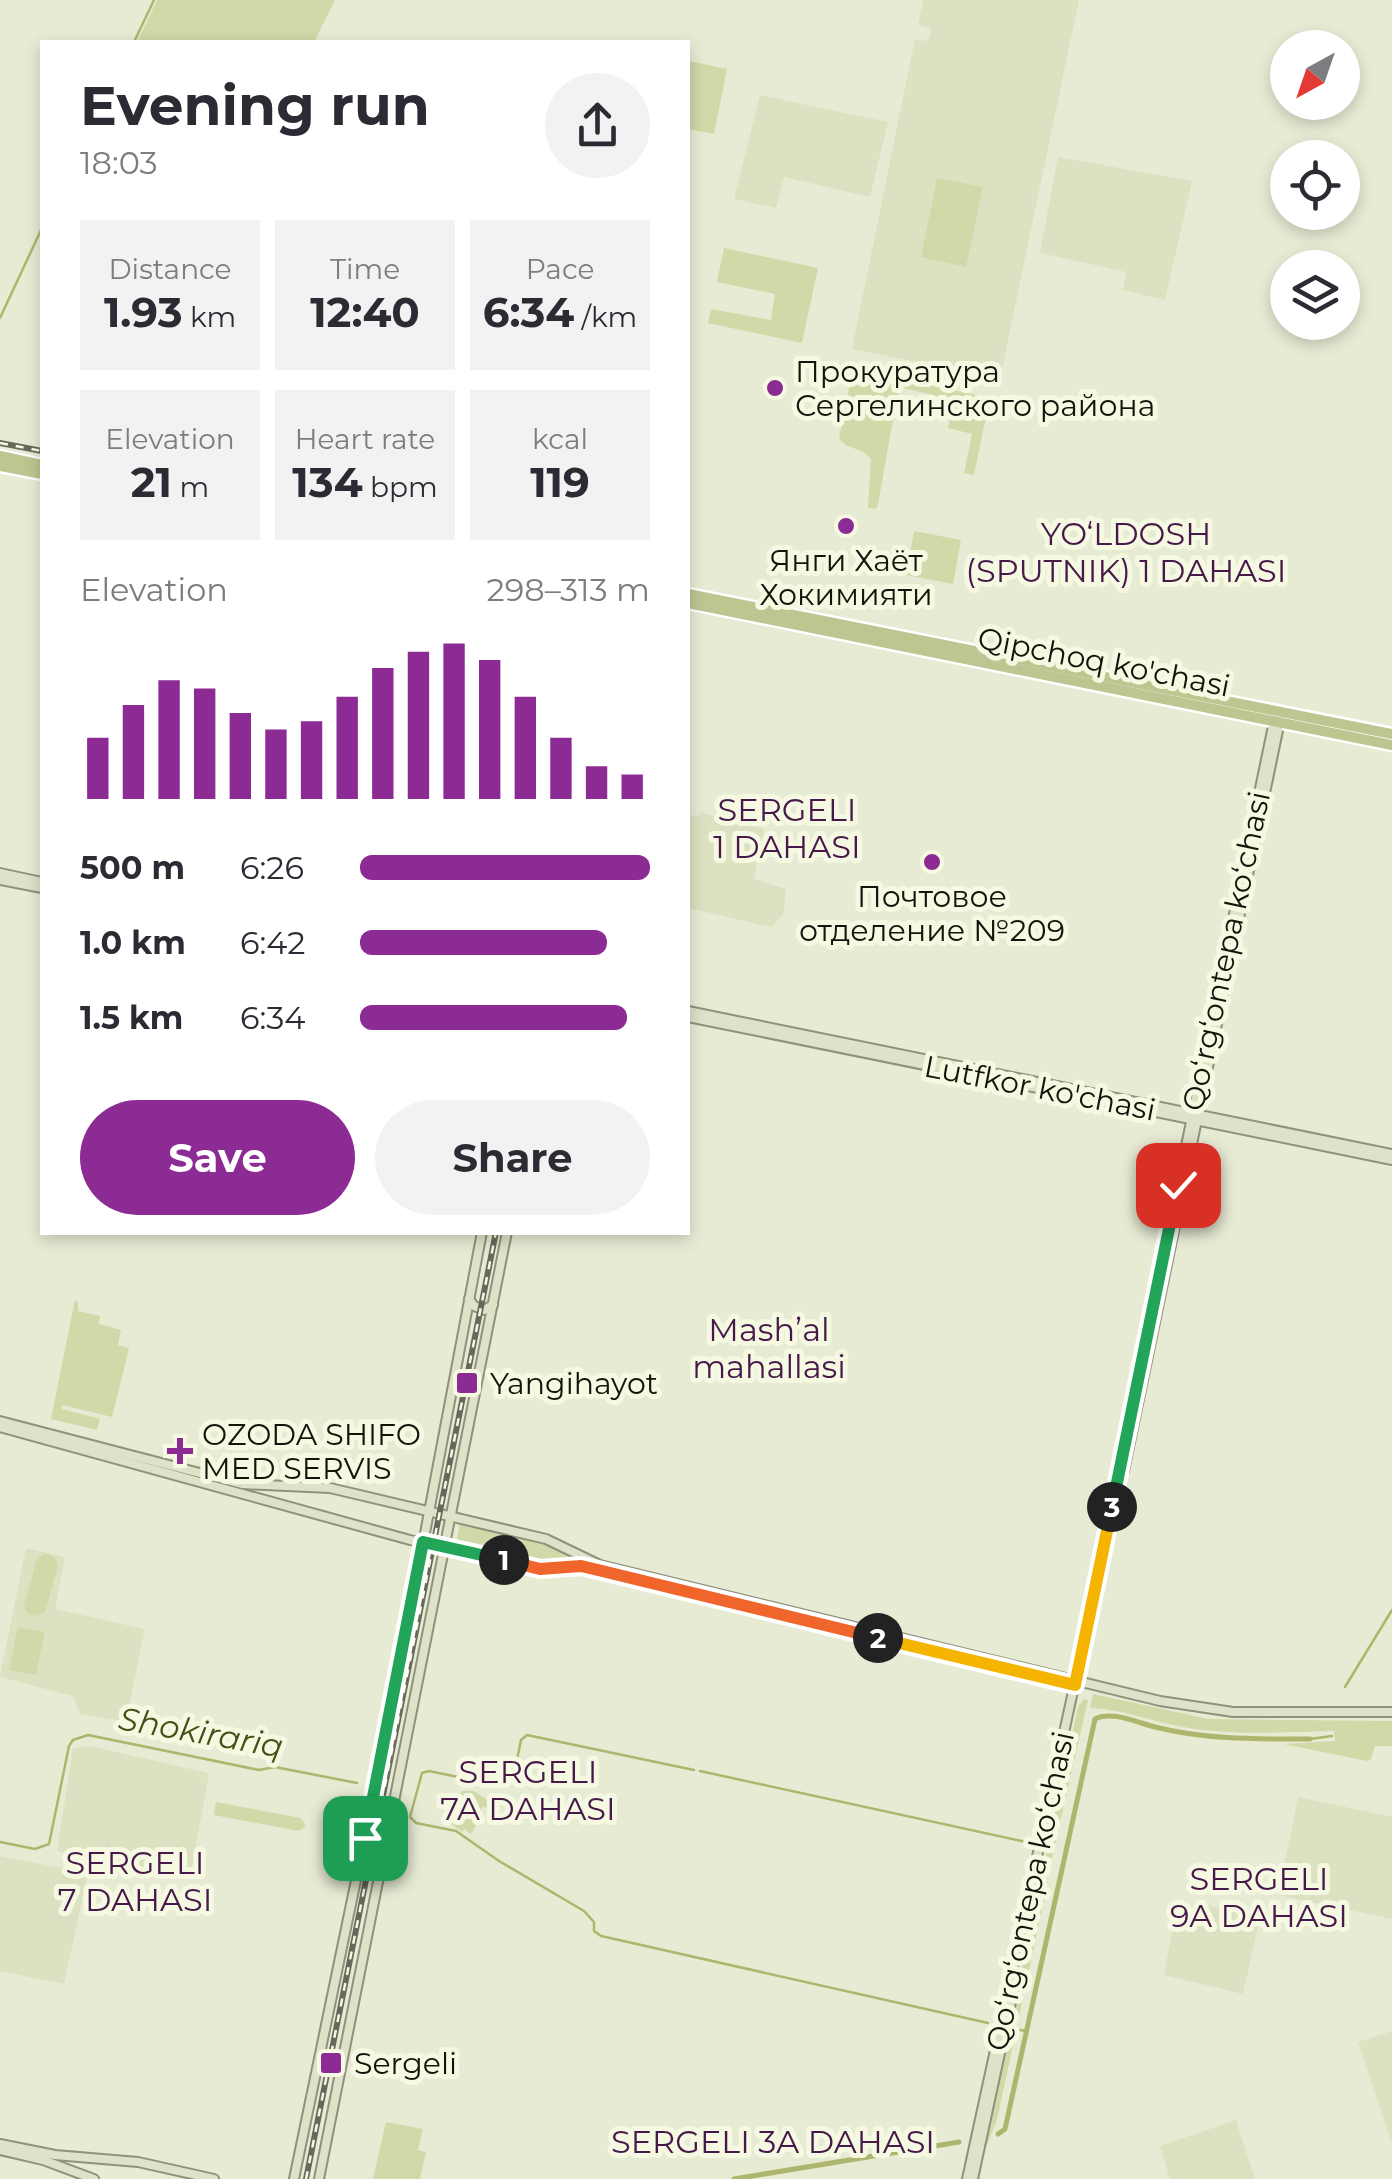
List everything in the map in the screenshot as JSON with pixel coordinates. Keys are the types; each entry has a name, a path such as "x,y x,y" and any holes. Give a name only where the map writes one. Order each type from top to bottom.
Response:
{"main road":[{"path":"0,456 40,465"},
{"path":"0,466 40,474"},
{"name":"Qipchoq ko'chasi","path":"690,594 1392,745"},
{"name":"Qipchoq ko'chasi","path":"690,603 781,617"},
{"name":"Qipchoq ko'chasi","path":"1277,719 1392,734"},
{"name":"Qoʻrgʻontepa koʻchasi","path":"970,2179 1078,1683 1277,719"},
{"path":"0,877 40,885"},
{"name":"Lutfkor ko'chasi","path":"690,1014 1392,1157"},
{"path":"294,2179 396,1688 481,1235"},
{"path":"319,2179 507,1235"},
{"path":"468,1299 484,1310 494,1304"},
{"path":"0,1424 242,1484 330,1488 451,1516 546,1540 600,1565 1078,1683"},
{"path":"0,1424 291,1510 423,1542 540,1569 581,1566 1212,1715 1392,1714"},
{"path":"396,1688 406,1688 414,1696"},
{"path":"344,1944 354,1952 364,1948"},
{"path":"0,2147 94,2179"},
{"path":"0,2147 55,2156 138,2162 214,2179"}],"shaded area":[{"path":"157,0 335,0 315,40 138,40"},
{"path":"923,0 1079,0 1000,378 852,349 915,39 928,41 931,32 931,28 918,25"},
{"path":"690,61 727,69 714,134 690,129"},
{"path":"760,95 888,122 870,197 784,177 776,208 734,199"},
{"path":"1058,157 1192,181 1165,300 1123,290 1126,272 1040,253"},
{"path":"937,178 983,187 966,267 921,257"},
{"path":"724,248 818,268 802,343 708,323 711,309 771,320 775,294 717,282"},
{"path":"853,368 990,398 974,475 964,473 972,434 948,428 954,400 899,387 878,504 876,509 868,508 871,459 839,438"},
{"path":"914,531 961,540 953,584 906,575"},
{"path":"700,812 764,829 754,879 786,889 783,915 771,927 690,908 690,815 698,817"},
{"path":"75,1300 78,1311 100,1316 99,1324 121,1330 118,1345 129,1348 112,1417 62,1405 62,1409 100,1419 97,1430 51,1419"},
{"path":"460,1523 548,1544 579,1563 542,1565 456,1544"},
{"path":"26,1548 65,1557 55,1609 145,1629 126,1722 80,1714 73,1696 0,1677"},
{"path":"45,1554 54,1557 58,1565 45,1612 37,1616 28,1614 24,1606 37,1558"},
{"path":"18,1627 45,1632 36,1675 9,1670"},
{"path":"1093,1694 1209,1719 1392,1721 1392,1746 1375,1746 1367,1761 1284,1744 1335,1741 1334,1731 1201,1730 1090,1708"},
{"path":"1084,1699 1088,1700 1049,1870 1044,1864 1078,1707"},
{"path":"89,1746 209,1773 190,1878 57,1851 73,1749"},
{"path":"462,1791 474,1791 496,1806 492,1812 483,1806 472,1822 476,1826 471,1834 446,1820 446,1812"},
{"path":"1298,1797 1392,1817 1392,1919 1278,1895"},
{"path":"216,1802 301,1818 306,1826 299,1831 214,1815"},
{"path":"0,1856 88,1873 64,1984 0,1971"},
{"path":"1041,1879 1048,1879 1043,1880 1048,1881 997,2120 986,2147 983,2146"},
{"path":"1201,1904 1260,1917 1243,1994 1164,1975 1174,1921"},
{"path":"1392,2031 1392,2144 1358,2042"},
{"path":"1236,2120 1255,2179 1170,2179 1160,2146"},
{"path":"386,2122 423,2129 418,2150 426,2152 420,2179 373,2179"}],"waterway":[{"path":"135,40 154,0"},
{"path":"0,318 40,232"},
{"path":"1345,1687 1392,1610"},
{"path":"998,2134 1005,2129 1095,1719 1117,1717 1213,1737 1310,1739"},
{"name":"Shokirariq","path":"0,1842 35,1849 49,1844 69,1746 73,1740 88,1735 259,1770 275,1767 357,1783"},
{"path":"694,1770 527,1735 521,1740 514,1774 497,1785 429,1771 422,1773 410,1817 416,1823 456,1831 584,1911 601,1936 988,2023"},
{"path":"1310,1739 1332,1736"},
{"path":"700,1771 1026,1842"},
{"path":"1020,2030 1026,2031"},
{"path":"734,2179 959,2142"}],"railway":[{"path":"0,443 40,451"},
{"path":"306,2179 495,1235"}],"place":[{"name":"Прокуратура Сергелинского района","path":"775,388"},
{"name":"Янги Хаёт Хокимияти","path":"846,526"},
{"name":"Почтовое отделение №209","path":"932,862"},
{"name":"Yangihayot","path":"467,1383"},
{"name":"OZODA SHIFO MED SERVIS","path":"180,1451"},
{"name":"Sergeli","path":"331,2063"}],"district":[{"name":"YO‘LDOSH (SPUTNIK) 1 DAHASI","path":"1126,552"},
{"name":"SERGELI 1 DAHASI","path":"787,828"},
{"name":"Mashʼal mahallasi","path":"769,1348"},
{"name":"SERGELI 7A DAHASI","path":"528,1790"},
{"name":"SERGELI 7 DAHASI","path":"135,1880"},
{"name":"SERGELI 9A DAHASI","path":"1259,1896"},
{"name":"SERGELI 3A DAHASI","path":"773,2141"}],"route":[{"path":"365,1838 423,1542 540,1569 581,1566 1075,1685 1178,1185"}]}
